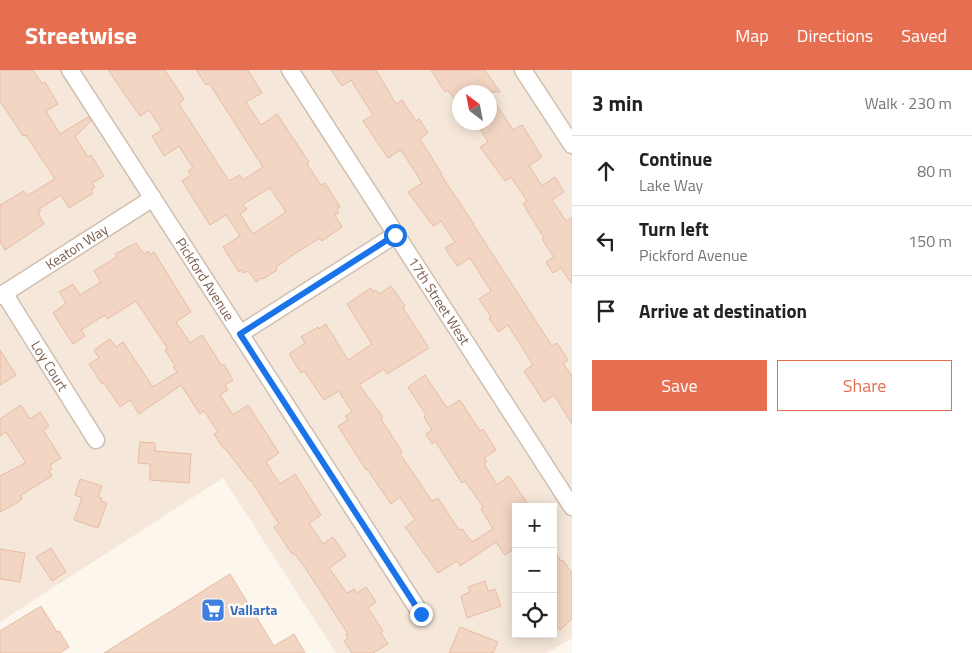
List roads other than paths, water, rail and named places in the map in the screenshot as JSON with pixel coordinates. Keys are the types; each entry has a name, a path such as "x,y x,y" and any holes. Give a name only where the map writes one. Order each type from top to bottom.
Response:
{"street":[{"name":"Pickford Avenue","path":"70,70 421,614"},
{"name":"17th Street West","path":"290,70 572,507"},
{"path":"524,70 572,145"},
{"name":"Keaton Way","path":"2,294 153,198"},
{"path":"240,334 395,235"},
{"name":"Loy Court","path":"2,294 96,440"}],"place":[{"name":"Vallarta","path":"213,610"}]}
